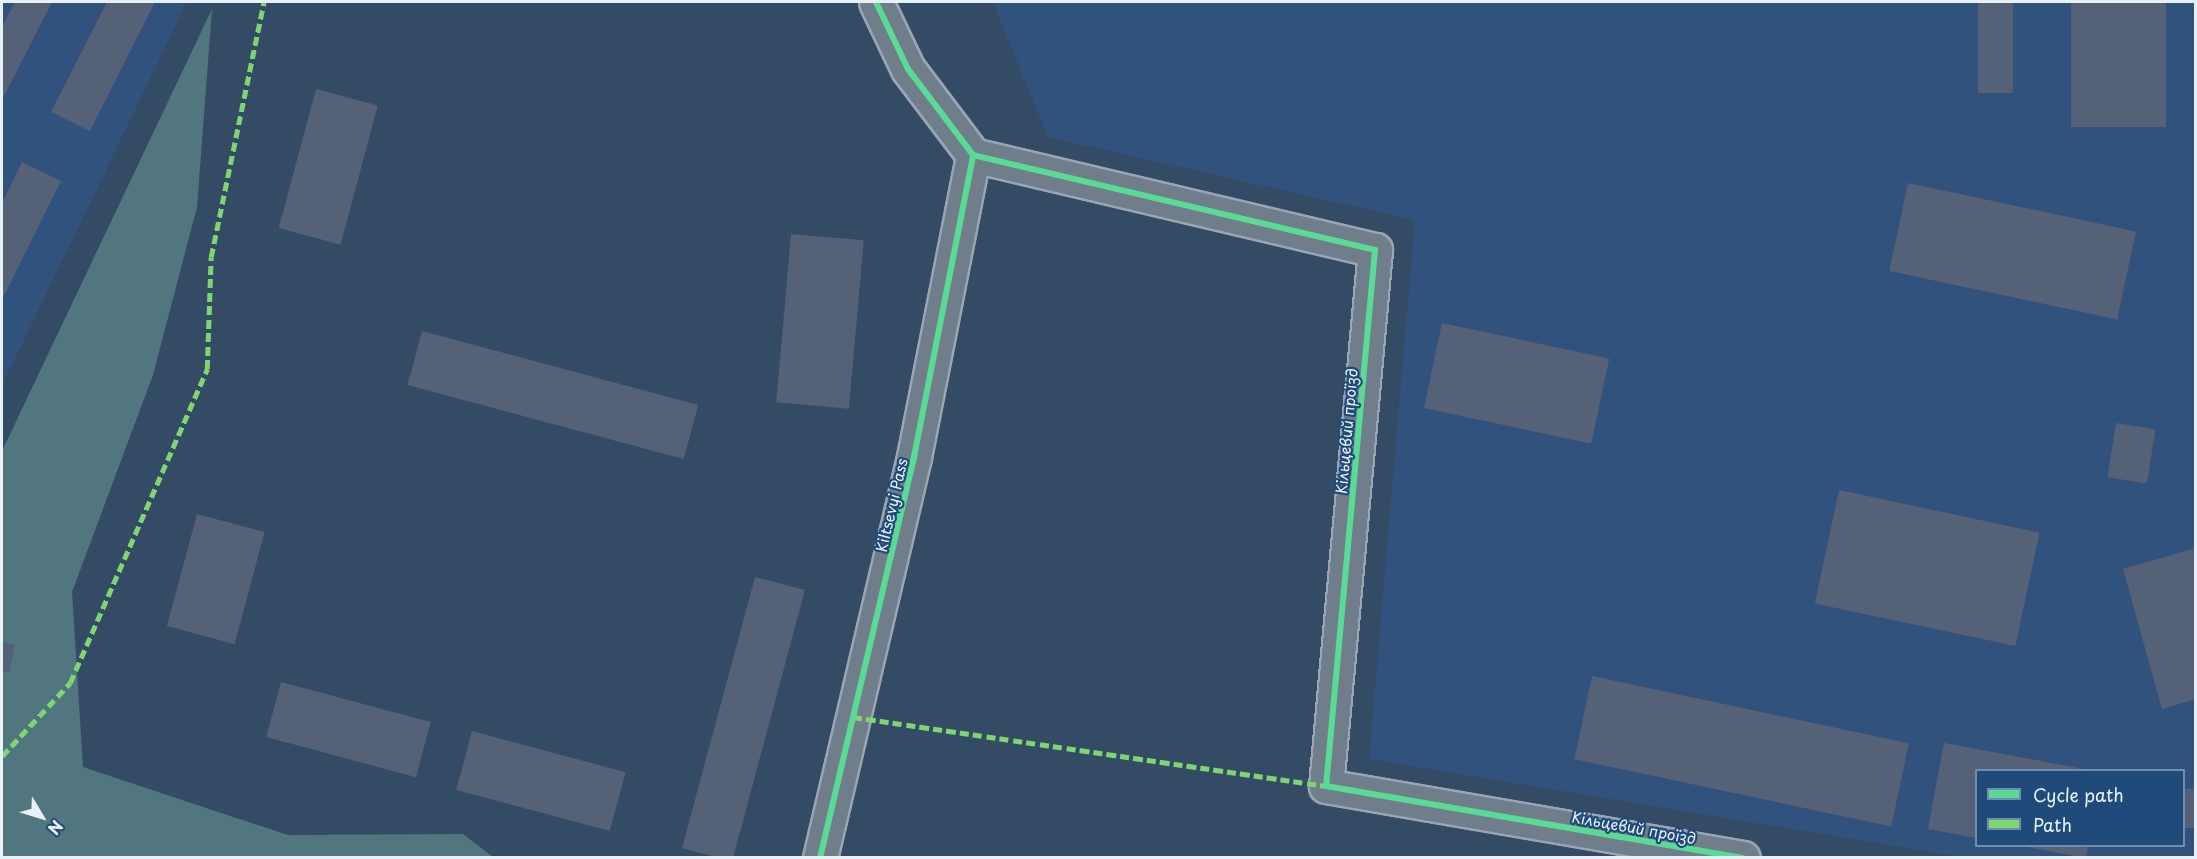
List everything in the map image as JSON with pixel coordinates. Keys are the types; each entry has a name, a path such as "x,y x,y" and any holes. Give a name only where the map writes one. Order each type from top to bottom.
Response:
{"street":[{"path":"876,2 908,69 973,155"},
{"name":"Kiltsevyi Pass","path":"820,858 915,457 973,155"},
{"name":"Кільцевий проїзд","path":"973,155 1375,250 1326,786 1743,858"}],"shaded area":[{"path":"2,2 187,2 2,385"},
{"path":"993,2 2195,2 2195,857 1962,857 1369,759 1415,220 1048,137"}],"green space":[{"path":"212,9 197,207 153,375 72,592 83,767 288,835 463,834 493,857 2,857 2,451"}],"building":[{"path":"15,2 52,2 2,100 2,27"},
{"path":"107,2 155,2 90,131 51,112"},
{"path":"1978,2 2013,2 2013,93 1978,93"},
{"path":"2071,2 2166,2 2166,127 2071,127"},
{"path":"316,89 378,106 341,245 279,228"},
{"path":"22,162 61,181 2,300 2,203"},
{"path":"1908,183 2136,231 2117,319 1889,271"},
{"path":"791,234 864,240 849,409 776,402"},
{"path":"1442,323 1609,359 1591,444 1424,408"},
{"path":"422,331 698,405 684,459 408,385"},
{"path":"2116,423 2156,429 2147,484 2107,477"},
{"path":"1839,490 2040,533 2015,646 1815,603"},
{"path":"197,514 265,532 235,644 167,626"},
{"path":"2196,548 2196,699 2162,709 2123,569"},
{"path":"755,577 805,590 733,858 719,858 682,848"},
{"path":"2,642 15,645 9,672 2,671"},
{"path":"1592,676 1909,743 1891,827 1574,759"},
{"path":"281,682 431,722 416,777 266,737"},
{"path":"472,731 626,772 610,831 456,790"},
{"path":"1944,743 2084,769 1975,769 1975,838 1928,829"},
{"path":"2185,789 2196,789 2196,828 2185,828"},
{"path":"2027,847 2088,847 2086,858"}],"marked path":[{"path":"2,756 70,683 207,369 211,257 264,2"},
{"path":"853,717 1326,786"}],"cycle path":[{"path":"876,2 908,69 973,155 1375,250 1326,786 1743,858"},
{"path":"820,858 914,457 973,155"}]}
